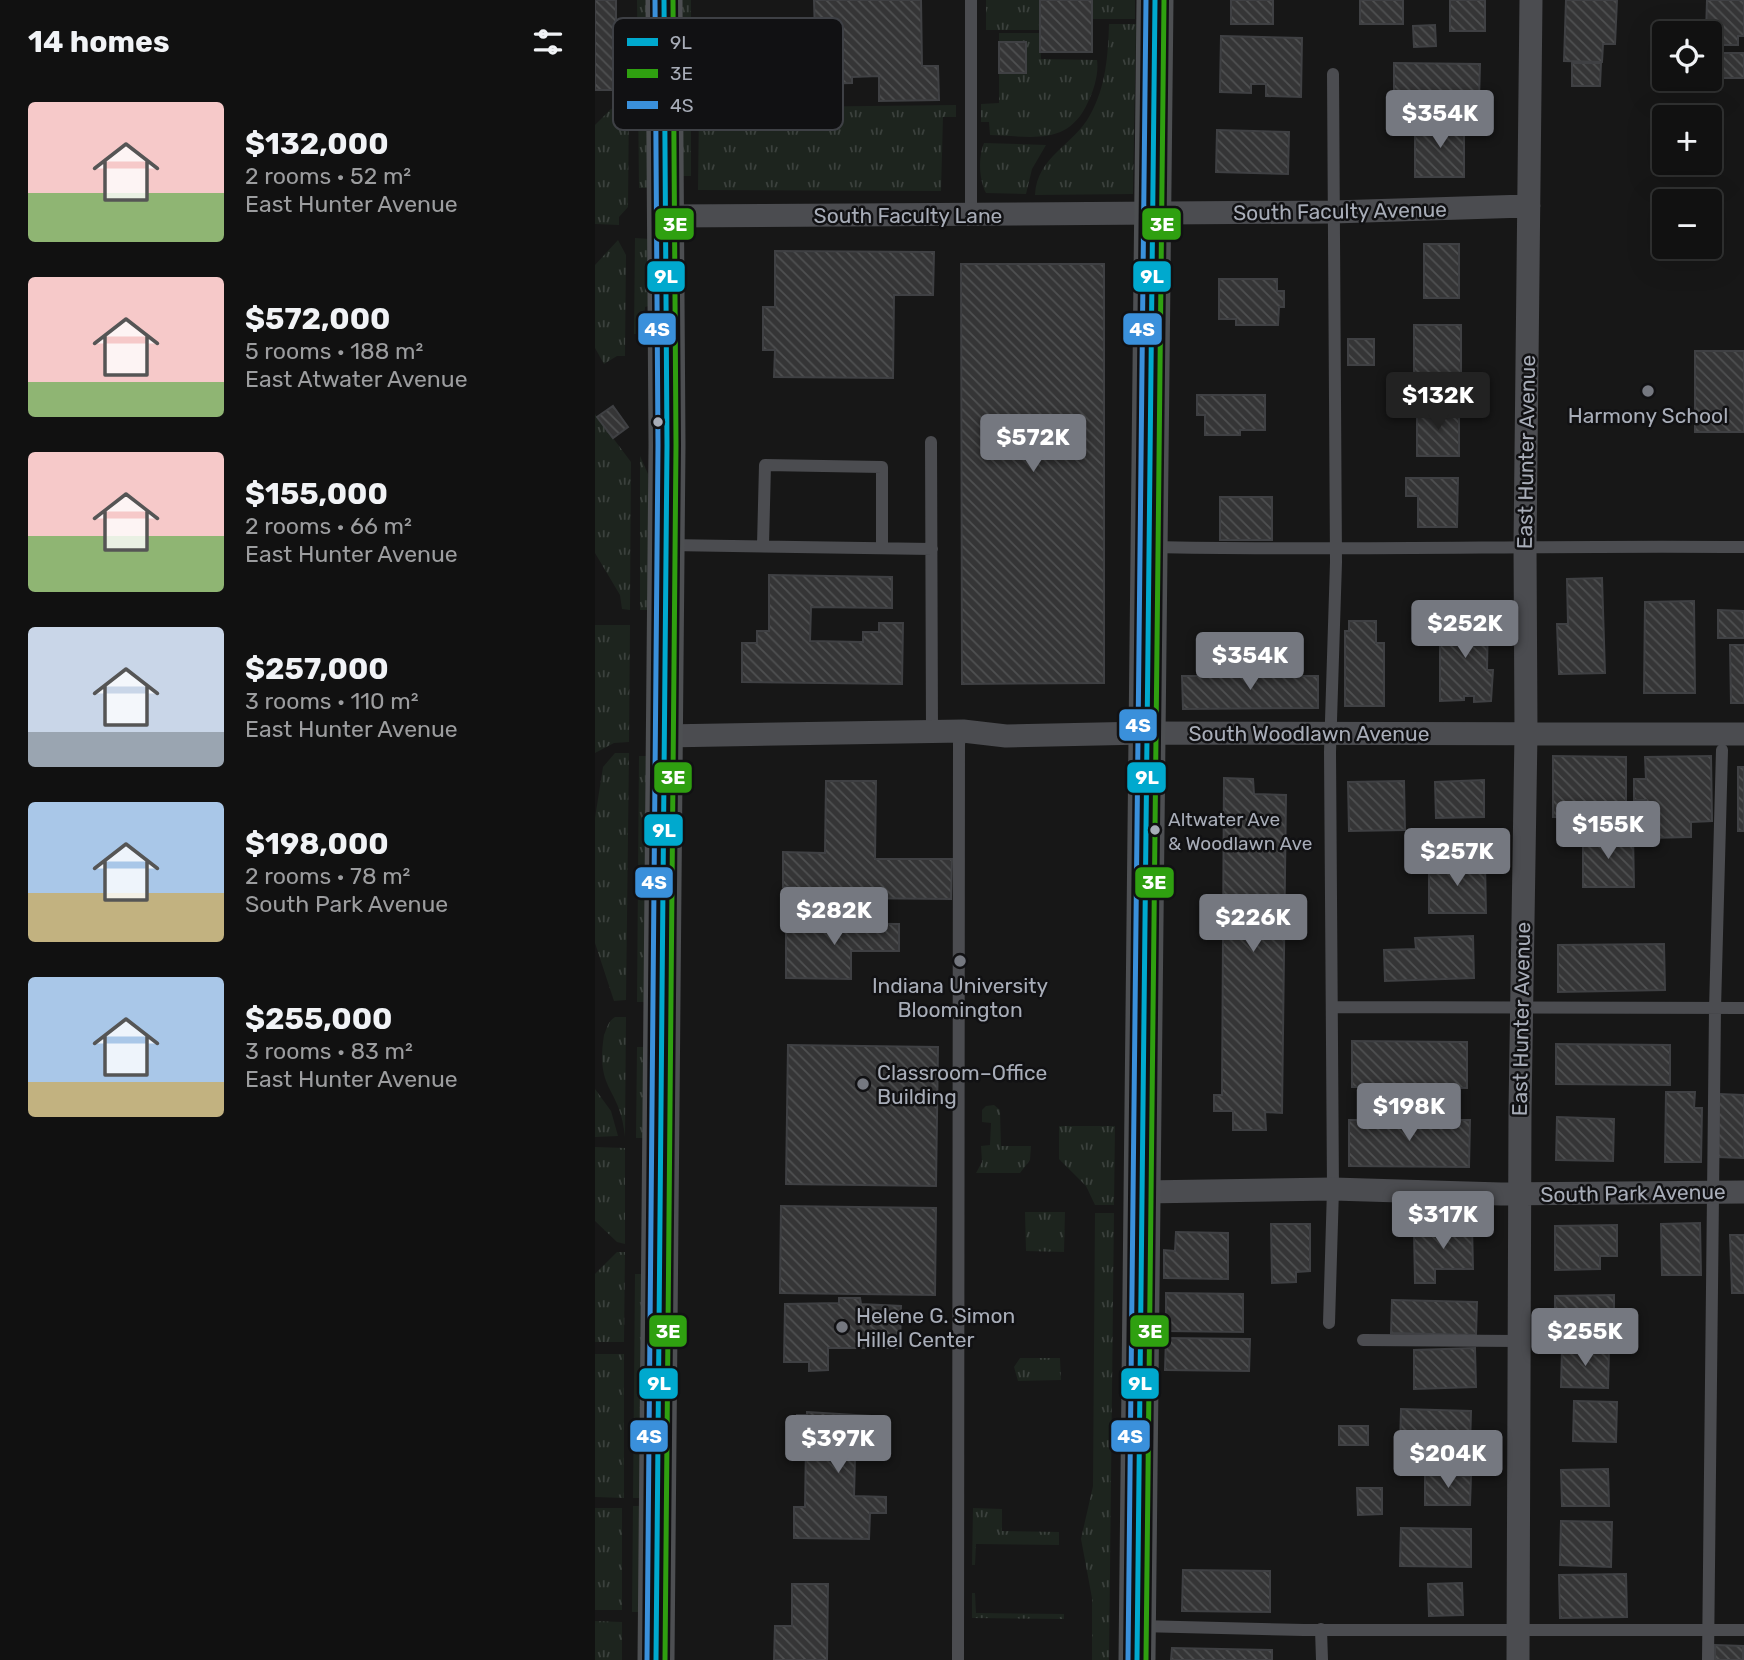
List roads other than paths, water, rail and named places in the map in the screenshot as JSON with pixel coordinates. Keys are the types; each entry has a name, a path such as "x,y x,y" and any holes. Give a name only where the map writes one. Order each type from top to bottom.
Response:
{"main road":[{"path":"664,0 664,18"},
{"path":"1137,1643 1155,0"},
{"path":"656,1660 664,736 665,130"}],"street":[{"name":"East Hunter Avenue","path":"1518,1660 1519,1194 1526,733 1525,545 1531,0"},
{"name":"South Faculty Avenue","path":"1151,214 1529,206"},
{"name":"South Faculty Lane","path":"665,216 1151,214"},
{"name":"South Woodlawn Avenue","path":"664,736 963,731 1006,736 1145,733 1744,734"},
{"name":"South Park Avenue","path":"1143,1192 1333,1189 1519,1194 1744,1192"}],"lane":[{"path":"971,0 971,215"},
{"path":"1329,1323 1333,1189 1331,733 1336,549 1333,74"},
{"path":"931,442 932,732"},
{"path":"764,545 765,465 882,467 881,547"},
{"path":"665,545 932,549"},
{"path":"1149,547 1744,547"},
{"path":"958,1660 959,743 963,731"},
{"path":"1708,1660 1715,1009 1722,750"},
{"path":"1332,1007 1744,1008"},
{"path":"1363,1340 1519,1341"},
{"path":"1137,1643 1321,1629 1744,1630"},
{"path":"1321,1629 1322,1660"}],"place":[{"name":"Harmony School","path":"1648,391"},
{"name":"Altwater Ave & Woodlawn Ave","path":"1155,830"},
{"name":"Indiana University Bloomington","path":"960,961"},
{"name":"Classroom–Office Building","path":"863,1084"},
{"name":"Helene G. Simon Hillel Center","path":"842,1327"}]}
